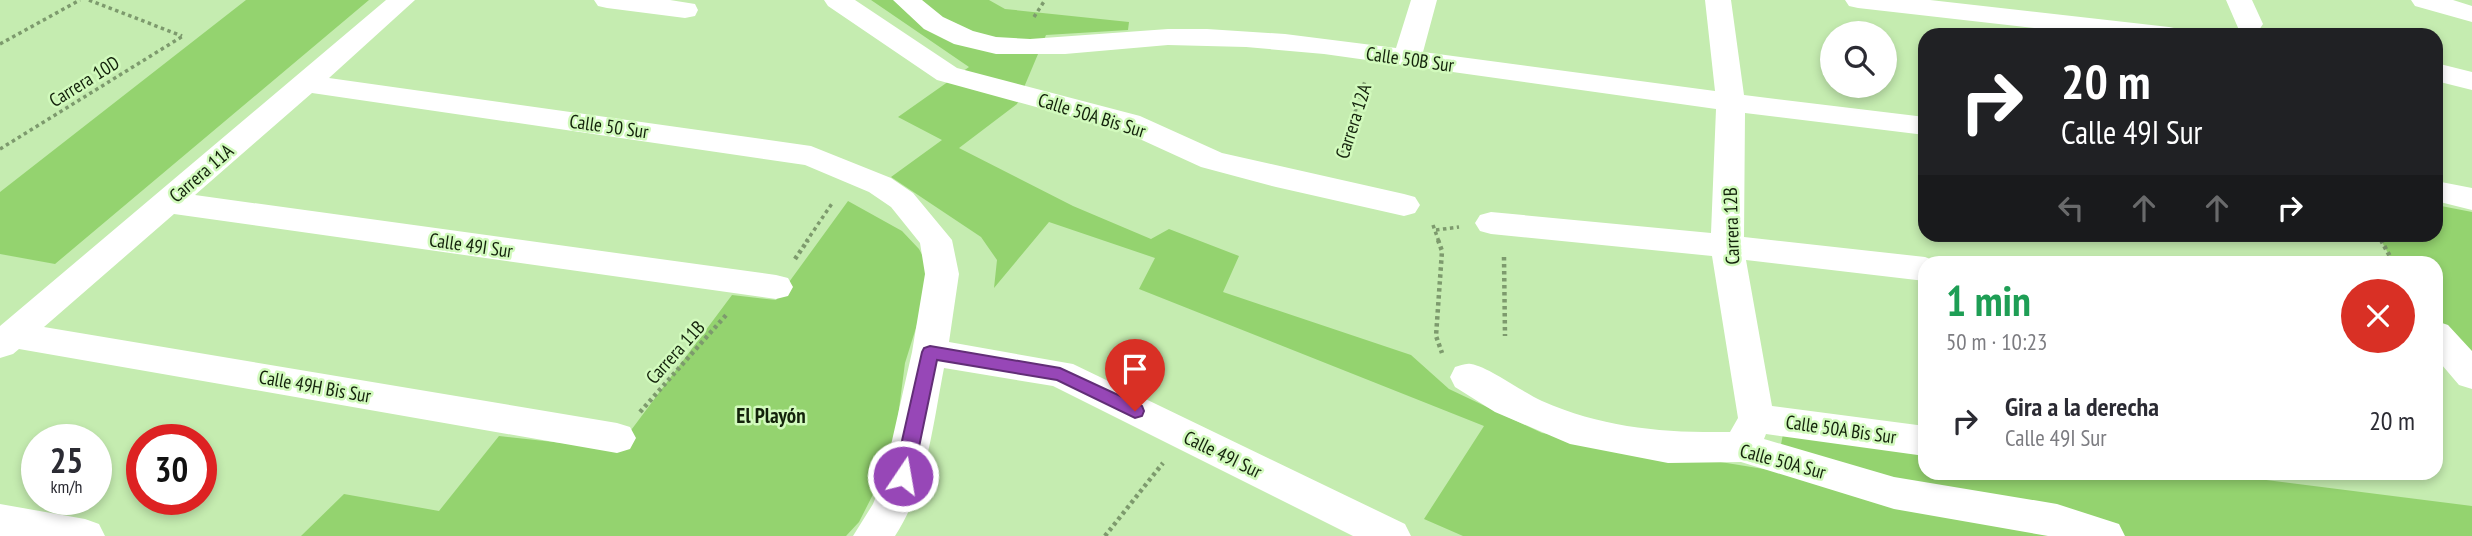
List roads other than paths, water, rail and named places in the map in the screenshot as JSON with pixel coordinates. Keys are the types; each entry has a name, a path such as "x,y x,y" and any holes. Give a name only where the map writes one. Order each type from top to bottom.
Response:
{"street":[{"name":"Carrera 11A","path":"7,340 402,0"},
{"path":"607,0 685,10"},
{"name":"Calle 50A Bis Sur","path":"837,0 947,74 1130,123 1212,160 1404,205"},
{"name":"Calle 50B Sur","path":"906,0 929,19 957,35 992,46 1013,49 1170,37 1306,44 1731,103 1918,125"},
{"path":"1408,58 1424,0"},
{"name":"Carrera 12B","path":"1718,0 1731,103 1727,246 1749,433"},
{"path":"1858,0 2107,28"},
{"path":"2424,0 2472,14"},
{"path":"2443,74 2472,81"},
{"name":"Calle 50 Sur","path":"306,83 811,156 880,185 902,200 936,240 942,274 930,352 903,476 890,511 873,536"},
{"path":"2443,193 2472,199"},
{"name":"Calle 49I Sur","path":"167,202 764,286"},
{"path":"1497,224 1727,246 1918,268"},
{"name":"Calle 49H Bis Sur","path":"7,340 617,438"},
{"path":"2443,342 2472,375"},
{"name":"Calle 49I Sur","path":"930,352 1060,374 1380,534"},
{"name":"Calle 50A Sur","path":"1468,377 1508,402 1570,429 1668,448 1749,433 1894,493 2057,521 2105,536"},
{"name":"Calle 50A Bis Sur","path":"1749,433 1918,441"},
{"path":"0,521 85,536"}],"district":[{"name":"El Playón","path":"771,415"}]}
